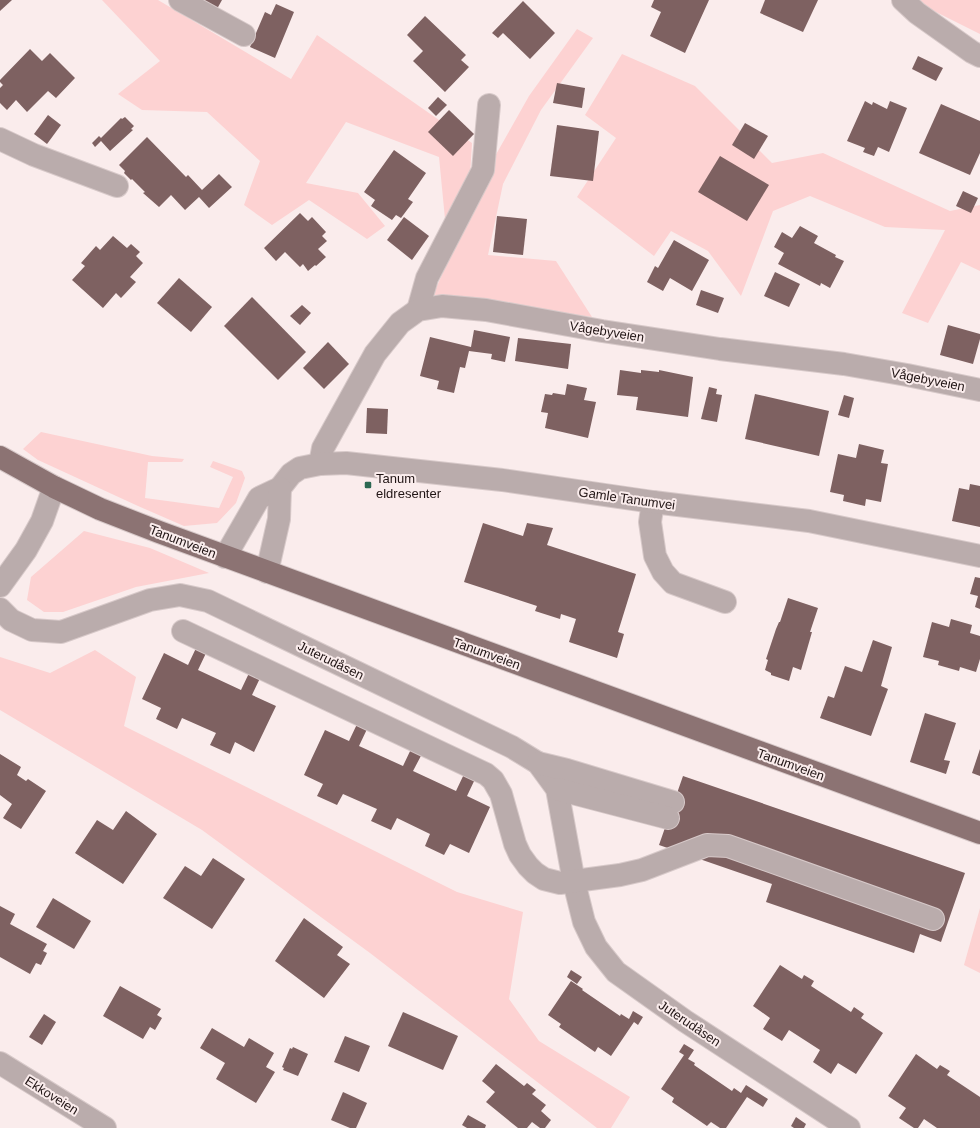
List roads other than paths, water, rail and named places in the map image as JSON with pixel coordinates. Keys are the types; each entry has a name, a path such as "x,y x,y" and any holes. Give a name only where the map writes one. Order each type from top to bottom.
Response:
{"main road":[{"name":"Tanumveien","path":"0,458 100,509 225,557 980,833"}],"street":[{"path":"180,0 244,35"},
{"path":"903,0 917,13 972,52 980,56"},
{"path":"418,310 427,278 483,170 489,106"},
{"path":"0,139 34,155 117,186"},
{"name":"Vågebyveien","path":"320,464 323,448 376,354 400,323 418,310 442,306 486,310 602,331 720,349 844,364 980,390"},
{"name":"Gamle Tanumvei","path":"225,557 260,498 280,488 291,474 300,468 320,464 346,463 502,480 653,502 809,521 980,556"},
{"path":"0,586 26,550 42,521 54,486"},
{"path":"267,572 279,519 280,488"},
{"path":"653,502 650,522 655,556 663,572 672,583 725,602"},
{"name":"Juterudåsen","path":"0,609 11,620 32,630 61,632 150,600 180,595 208,601 512,746 538,763 557,789 574,882 584,922 596,947 616,972 685,1021 849,1128"},
{"path":"183,631 486,774 493,780 501,794 515,844 520,855 528,866 544,879 560,883 574,882 642,870 707,845 728,846 933,919"},
{"path":"538,763 568,770 671,810 557,789"},
{"name":"Ekkoveien","path":"0,1063 105,1128"}],"place":[{"name":"Tanum eldresenter","path":"368,485"}]}
